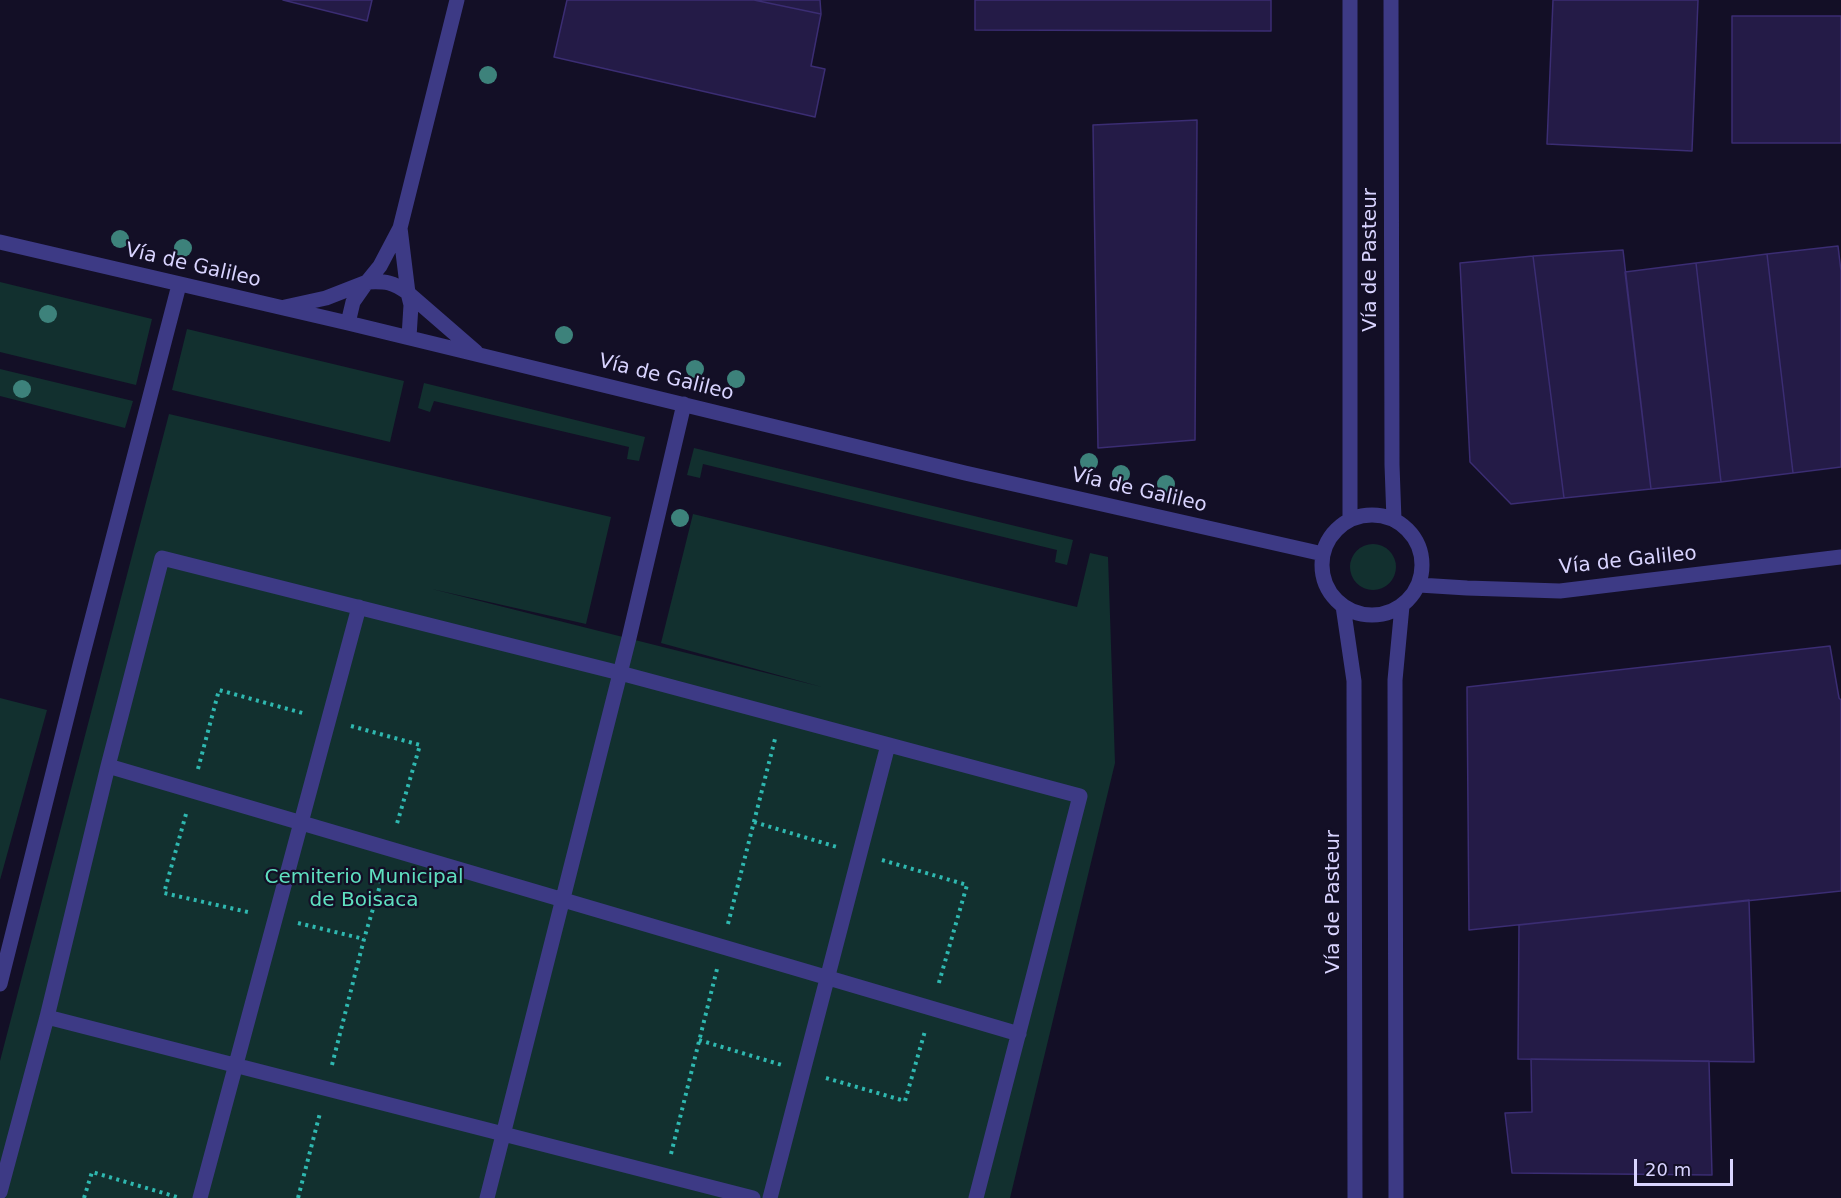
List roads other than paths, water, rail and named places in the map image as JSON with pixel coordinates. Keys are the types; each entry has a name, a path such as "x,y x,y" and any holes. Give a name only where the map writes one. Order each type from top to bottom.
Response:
{"street":[{"path":"348,322 353,302 380,266 400,228 457,0"},
{"name":"Vía de Pasteur","path":"1350,0 1350,519"},
{"name":"Vía de Pasteur","path":"1391,0 1394,519"},
{"path":"400,228 411,305 409,338"},
{"name":"Vía de Galileo","path":"0,242 179,285 348,322 965,473 1323,554"},
{"path":"282,308 326,298 367,282 382,281 396,284 479,355"},
{"path":"0,984 179,285"},
{"path":"487,1198 620,673 684,404"},
{"path":"1365,515 1380,515 1394,519 1417,541 1422,556 1419,585 1412,597 1402,606 1388,613 1372,615 1357,613 1343,606 1332,596 1325,583 1322,569 1323,554 1338,528 1350,519 1365,515"},
{"name":"Vía de Galileo","path":"1419,585 1560,591 1841,557"},
{"path":"0,1192 47,1017 108,766 162,558 620,673 1080,796 976,1198"},
{"name":"Vía de Pasteur","path":"1343,606 1354,681 1355,1198"},
{"path":"1396,1198 1395,680 1402,606"},
{"path":"200,1198 359,607"},
{"path":"770,1198 888,745"},
{"path":"108,766 1019,1034"},
{"path":"47,1017 753,1198"}],"park label":[{"name":"Cemiterio Municipal de Boisaca","path":"364,890"}]}
